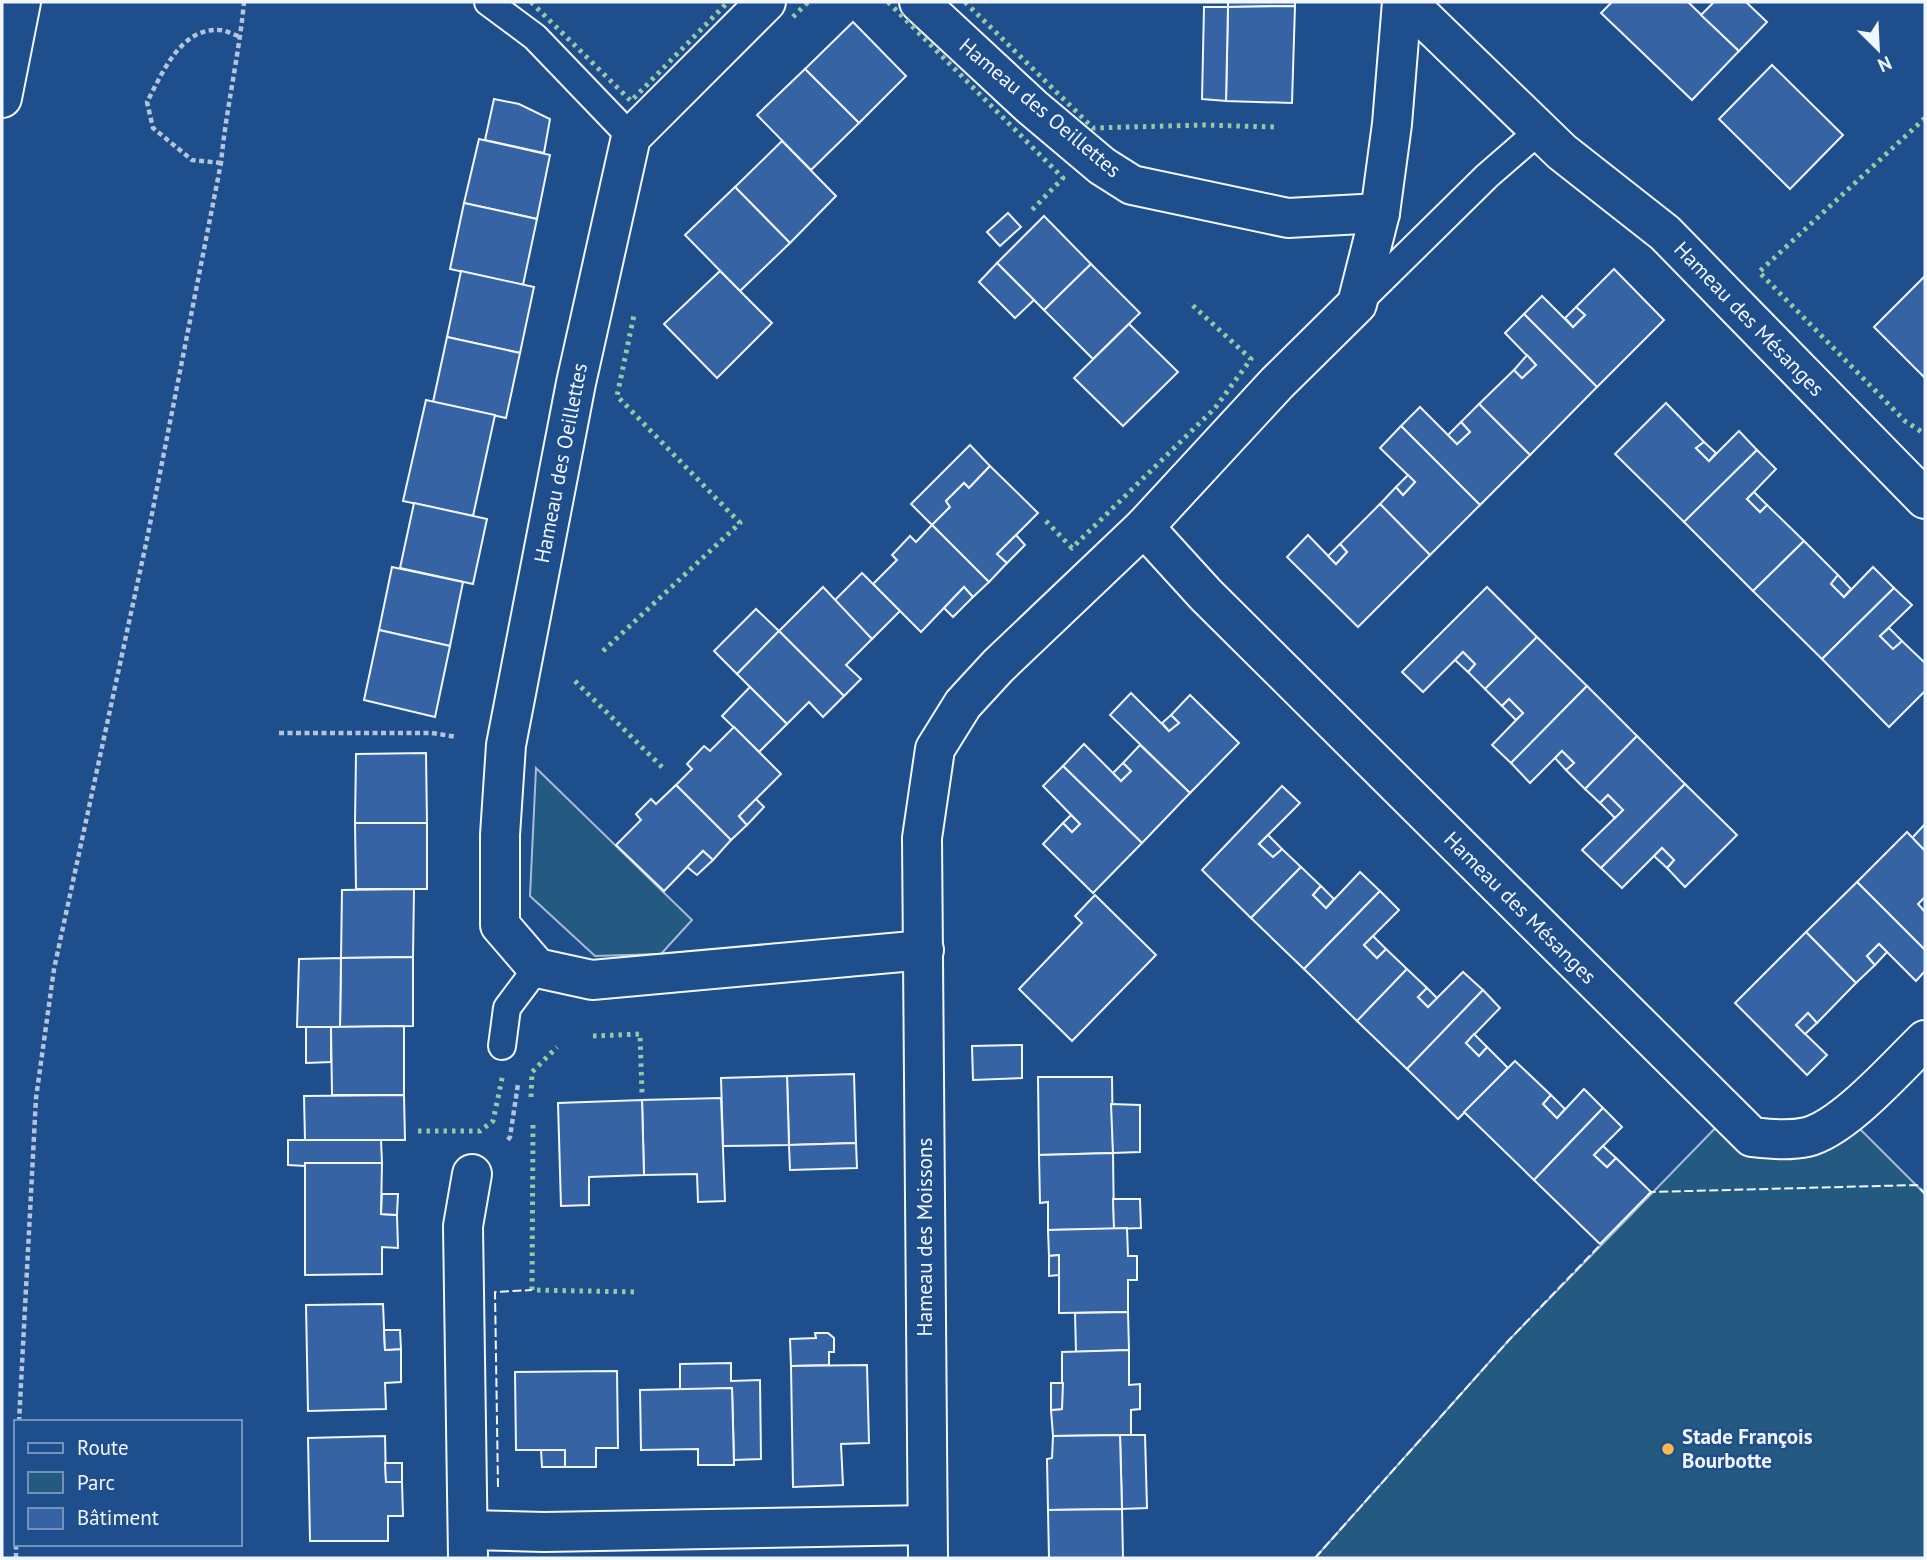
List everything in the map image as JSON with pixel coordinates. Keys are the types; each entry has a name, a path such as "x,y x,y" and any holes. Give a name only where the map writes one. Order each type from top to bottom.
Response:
{"street":[{"path":"2,98 21,2"},
{"path":"631,137 766,2"},
{"name":"Hameau des Oeillettes","path":"919,2 1032,107 1102,166 1132,186 1288,218 1380,213"},
{"path":"537,968 592,980 924,950 922,838 935,749 963,704 998,666 1144,527 1277,383 1357,304 1380,213 1404,2"},
{"name":"Hameau des Mésanges","path":"1404,2 1551,141 1665,233 1925,499"},
{"name":"Hameau des Oeillettes","path":"537,968 500,925 500,835 506,745 576,383 631,137"},
{"name":"Hameau des Mésanges","path":"1144,527 1206,595 1752,1137 1781,1140 1809,1137 1847,1116 1925,1040"},
{"name":"Hameau des Moissons","path":"472,1174 463,1226 468,1544 544,1532 927,1541 924,950"}],"lane":[{"path":"488,2 535,37 631,137"},
{"path":"1357,304 1487,176 1551,141"},
{"path":"502,1046 507,1009 537,968"}],"path":[{"path":"19,1420 36,1098 54,969 147,539 221,163 226,111 241,37 244,2"},
{"path":"221,163 192,160 153,128 147,102 171,57 191,37 219,30 241,37"},
{"path":"279,733 432,733"},
{"path":"510,1137 519,1088 517,1079"}],"green space":[{"path":"536,768 692,920 661,954 595,956 530,896"},
{"name":"Stade François Bourbotte","path":"1729,1114 1752,1137 1847,1116 1925,1194 1925,1558 1315,1558 1509,1340"}],"building":[{"path":"1228,2 1295,2 1295,6 1228,7"},
{"path":"1612,2 1688,2 1739,51 1692,100 1601,13"},
{"path":"1714,2 1746,2 1767,22 1739,51 1701,15"},
{"path":"1295,6 1292,103 1226,101 1228,7"},
{"path":"1204,7 1228,7 1226,101 1202,99"},
{"path":"853,22 906,76 859,123 805,69"},
{"path":"1772,65 1843,135 1790,189 1719,119"},
{"path":"805,69 859,123 811,170 757,115"},
{"path":"494,99 519,104 550,119 544,153 485,140"},
{"path":"479,139 550,155 537,219 464,203"},
{"path":"782,141 836,196 790,243 735,187"},
{"path":"735,187 790,243 740,291 685,235"},
{"path":"464,203 537,219 523,285 450,269"},
{"path":"1008,213 1021,227 1000,246 987,232"},
{"path":"1044,216 1091,264 1044,310 997,263"},
{"path":"997,263 1034,300 1015,318 979,282"},
{"path":"1091,264 1140,313 1093,359 1044,310"},
{"path":"1614,269 1664,320 1597,387 1524,314 1542,296 1573,327 1585,315 1576,307"},
{"path":"461,271 534,287 520,353 447,337"},
{"path":"720,271 772,323 717,378 664,324"},
{"path":"1925,276 1925,378 1874,327"},
{"path":"1576,307 1585,315 1573,327 1565,318"},
{"path":"1524,314 1597,387 1530,455 1479,404 1514,370 1522,378 1536,365 1505,333"},
{"path":"1129,324 1178,372 1123,426 1074,378"},
{"path":"447,337 520,353 506,418 433,402"},
{"path":"1527,355 1536,365 1522,378 1514,370"},
{"path":"426,400 495,415 473,516 403,501"},
{"path":"1666,403 1704,442 1696,448 1709,461 1739,431 1757,450 1684,522 1615,454"},
{"path":"1479,404 1530,455 1480,505 1401,426 1420,407 1457,444 1470,432 1461,422"},
{"path":"1461,422 1470,432 1457,444 1448,435"},
{"path":"1401,426 1480,505 1430,555 1380,504 1396,487 1403,495 1415,482 1380,448"},
{"path":"1704,442 1716,453 1709,461 1696,448"},
{"path":"970,445 990,466 969,488 964,483 946,501 950,507 932,525 911,504"},
{"path":"1757,450 1776,469 1747,499 1760,512 1767,505 1804,541 1753,591 1684,522"},
{"path":"990,466 1038,513 997,554 1007,563 989,582 932,525 950,507 946,501 964,483 969,488"},
{"path":"1408,475 1415,482 1403,495 1396,487"},
{"path":"1754,492 1767,505 1760,512 1747,499"},
{"path":"414,503 487,519 473,584 400,568"},
{"path":"1380,504 1430,555 1358,627 1287,557 1308,535 1336,564 1347,552 1340,544"},
{"path":"932,525 989,582 973,597 964,587 921,632 873,584 897,560 892,555 910,536 916,542"},
{"path":"1016,535 1025,545 1007,563 997,554"},
{"path":"1804,541 1838,575 1831,584 1844,597 1873,567 1894,588 1822,659 1753,591"},
{"path":"1340,544 1347,552 1336,564 1328,556"},
{"path":"392,567 463,582 450,646 379,630"},
{"path":"862,573 900,611 872,639 834,601"},
{"path":"1838,575 1851,589 1844,597 1831,584"},
{"path":"823,587 872,639 846,665 861,679 844,696 779,631"},
{"path":"964,587 973,597 953,617 944,608"},
{"path":"1487,587 1537,637 1485,689 1468,672 1475,664 1463,652 1423,692 1402,672"},
{"path":"1894,588 1912,605 1880,636 1893,649 1902,641 1925,663 1925,691 1889,727 1822,659"},
{"path":"756,609 779,631 737,674 714,651"},
{"path":"1889,628 1902,641 1893,649 1880,636"},
{"path":"379,630 450,646 435,717 364,700"},
{"path":"779,631 844,696 823,717 809,702 787,724 737,674"},
{"path":"1537,637 1587,686 1511,763 1492,745 1523,713 1509,699 1502,706 1485,689"},
{"path":"1463,652 1475,664 1468,672 1455,660"},
{"path":"1587,686 1637,736 1585,789 1566,770 1574,763 1562,751 1530,783 1511,763"},
{"path":"750,687 787,724 759,752 722,716"},
{"path":"1131,693 1169,731 1179,723 1171,715 1190,695 1239,743 1190,793 1110,715"},
{"path":"1509,699 1523,713 1516,720 1502,706"},
{"path":"1171,715 1179,723 1169,731 1162,723"},
{"path":"734,727 781,774 739,816 747,825 731,840 676,785 692,769 687,764 704,746 710,751"},
{"path":"1637,736 1685,784 1601,868 1582,850 1623,810 1608,795 1600,803 1585,789"},
{"path":"1084,744 1121,781 1131,771 1123,763 1140,745 1190,793 1142,843 1063,766"},
{"path":"1562,751 1574,763 1566,770 1555,758"},
{"path":"426,753 427,823 355,823 356,754"},
{"path":"1123,763 1131,771 1121,781 1113,773"},
{"path":"1063,766 1142,843 1093,893 1043,844 1063,823 1072,832 1080,824 1043,786"},
{"path":"1685,784 1737,835 1685,887 1667,868 1674,860 1662,848 1622,888 1601,868"},
{"path":"676,785 731,840 713,860 703,851 664,891 616,845 641,820 636,814 651,799 656,804"},
{"path":"1282,786 1300,803 1259,844 1273,857 1282,849 1301,867 1251,918 1202,870"},
{"path":"1608,795 1623,810 1615,818 1600,803"},
{"path":"756,799 764,807 747,825 739,816"},
{"path":"1071,815 1080,824 1072,832 1063,823"},
{"path":"355,823 427,823 427,889 356,889"},
{"path":"1925,824 1925,851 1912,838"},
{"path":"1907,832 1925,851 1925,897 1918,904 1925,912 1925,950 1857,882"},
{"path":"1268,835 1282,849 1273,857 1259,844"},
{"path":"1662,848 1674,860 1667,868 1654,856"},
{"path":"703,851 713,860 697,875 687,867"},
{"path":"1301,867 1321,886 1313,895 1326,908 1360,872 1380,891 1304,969 1251,918"},
{"path":"1857,882 1925,950 1925,971 1916,981 1879,944 1867,956 1875,965 1856,983 1806,932"},
{"path":"1321,886 1334,899 1326,908 1313,895"},
{"path":"414,889 413,957 341,958 342,890"},
{"path":"1380,891 1399,910 1364,945 1377,958 1386,949 1407,969 1357,1021 1304,969"},
{"path":"1095,895 1156,955 1072,1041 1019,989 1082,923 1075,916"},
{"path":"1806,932 1856,983 1817,1023 1808,1013 1796,1025 1827,1055 1807,1075 1735,1003"},
{"path":"1373,936 1386,949 1377,958 1364,945"},
{"path":"1879,944 1887,952 1875,965 1867,956"},
{"path":"413,957 413,1026 340,1027 341,958"},
{"path":"341,958 340,1027 297,1027 299,959"},
{"path":"1407,969 1427,988 1418,997 1428,1007 1463,972 1483,990 1407,1069 1357,1021"},
{"path":"1427,988 1437,998 1428,1007 1418,997"},
{"path":"1483,990 1500,1008 1466,1043 1479,1056 1487,1047 1508,1068 1458,1119 1407,1069"},
{"path":"1808,1013 1817,1023 1805,1034 1796,1025"},
{"path":"404,1026 404,1095 332,1095 331,1027"},
{"path":"306,1027 331,1027 331,1062 306,1063"},
{"path":"1474,1034 1487,1047 1479,1056 1466,1043"},
{"path":"1022,1045 1022,1078 973,1080 972,1046"},
{"path":"1515,1061 1551,1095 1543,1104 1557,1118 1584,1089 1603,1108 1534,1180 1464,1112"},
{"path":"854,1074 856,1143 789,1145 787,1076"},
{"path":"787,1076 789,1145 723,1146 721,1078"},
{"path":"1038,1077 1112,1077 1113,1153 1039,1155"},
{"path":"404,1095 405,1140 305,1140 304,1096"},
{"path":"1551,1095 1565,1109 1557,1118 1543,1104"},
{"path":"721,1098 725,1201 698,1202 697,1174 644,1175 642,1100"},
{"path":"642,1100 644,1175 589,1177 589,1205 561,1206 558,1103"},
{"path":"1111,1104 1140,1105 1140,1152 1113,1153"},
{"path":"1603,1108 1622,1127 1594,1155 1607,1167 1616,1158 1651,1192 1600,1244 1534,1180"},
{"path":"288,1140 381,1140 382,1163 288,1165"},
{"path":"856,1143 857,1168 790,1170 789,1145"},
{"path":"1603,1146 1616,1158 1607,1167 1594,1155"},
{"path":"1113,1153 1114,1229 1048,1230 1048,1202 1040,1203 1039,1155"},
{"path":"305,1163 382,1163 381,1214 397,1215 398,1248 382,1247 382,1274 305,1275"},
{"path":"382,1194 398,1194 397,1215 381,1214"},
{"path":"1113,1199 1140,1199 1141,1228 1114,1229"},
{"path":"1127,1228 1128,1256 1137,1256 1137,1280 1128,1280 1128,1312 1059,1313 1059,1255 1049,1256 1048,1230"},
{"path":"1059,1255 1059,1275 1049,1276 1049,1256"},
{"path":"383,1304 385,1350 401,1349 401,1382 385,1383 386,1409 308,1411 306,1305"},
{"path":"1128,1312 1129,1350 1076,1352 1075,1313"},
{"path":"384,1330 400,1330 401,1349 385,1350"},
{"path":"815,1333 828,1333 834,1338 834,1352 829,1352 829,1365 791,1366 790,1339 816,1338"},
{"path":"1129,1350 1129,1385 1140,1384 1140,1409 1131,1410 1131,1435 1053,1436 1051,1410 1062,1409 1062,1352"},
{"path":"731,1363 731,1381 760,1380 761,1459 734,1460 732,1388 680,1390 680,1364"},
{"path":"867,1365 869,1443 841,1444 843,1485 793,1487 791,1366"},
{"path":"617,1371 618,1448 596,1448 596,1467 565,1467 565,1450 516,1450 515,1372"},
{"path":"1051,1383 1063,1383 1062,1409 1051,1410"},
{"path":"732,1388 734,1465 698,1465 698,1449 641,1450 640,1390"},
{"path":"1120,1435 1145,1435 1147,1508 1122,1509"},
{"path":"1120,1435 1122,1509 1048,1510 1047,1459 1052,1458 1053,1436"},
{"path":"385,1436 386,1482 402,1482 403,1516 388,1516 388,1541 310,1541 308,1438"},
{"path":"541,1450 565,1450 565,1467 542,1467"},
{"path":"385,1463 402,1463 402,1482 386,1482"},
{"path":"1122,1509 1123,1558 1049,1558 1048,1510"}],"hedge":[{"path":"531,2 631,101 728,2"},
{"path":"793,17 808,2"},
{"path":"888,2 1063,178 1031,211"},
{"path":"965,2 1093,128 1203,125 1276,127"},
{"path":"1925,118 1759,272 1905,421 1925,434"},
{"path":"1046,521 1072,548 1215,408 1251,359 1189,302"},
{"path":"603,651 740,523 617,396 634,315"},
{"path":"575,681 663,768"},
{"path":"593,1036 640,1034 642,1093"},
{"path":"531,1097 532,1072 557,1047"},
{"path":"418,1131 480,1131 493,1121 503,1074"},
{"path":"533,1125 532,1290 638,1292"}],"fence":[{"path":"1648,1195 1651,1192 1917,1185 1925,1194"},
{"path":"1315,1558 1509,1340 1602,1243"},
{"path":"498,1487 495,1292 532,1290"}],"place":[{"name":"Stade François Bourbotte","path":"1668,1449"}]}
